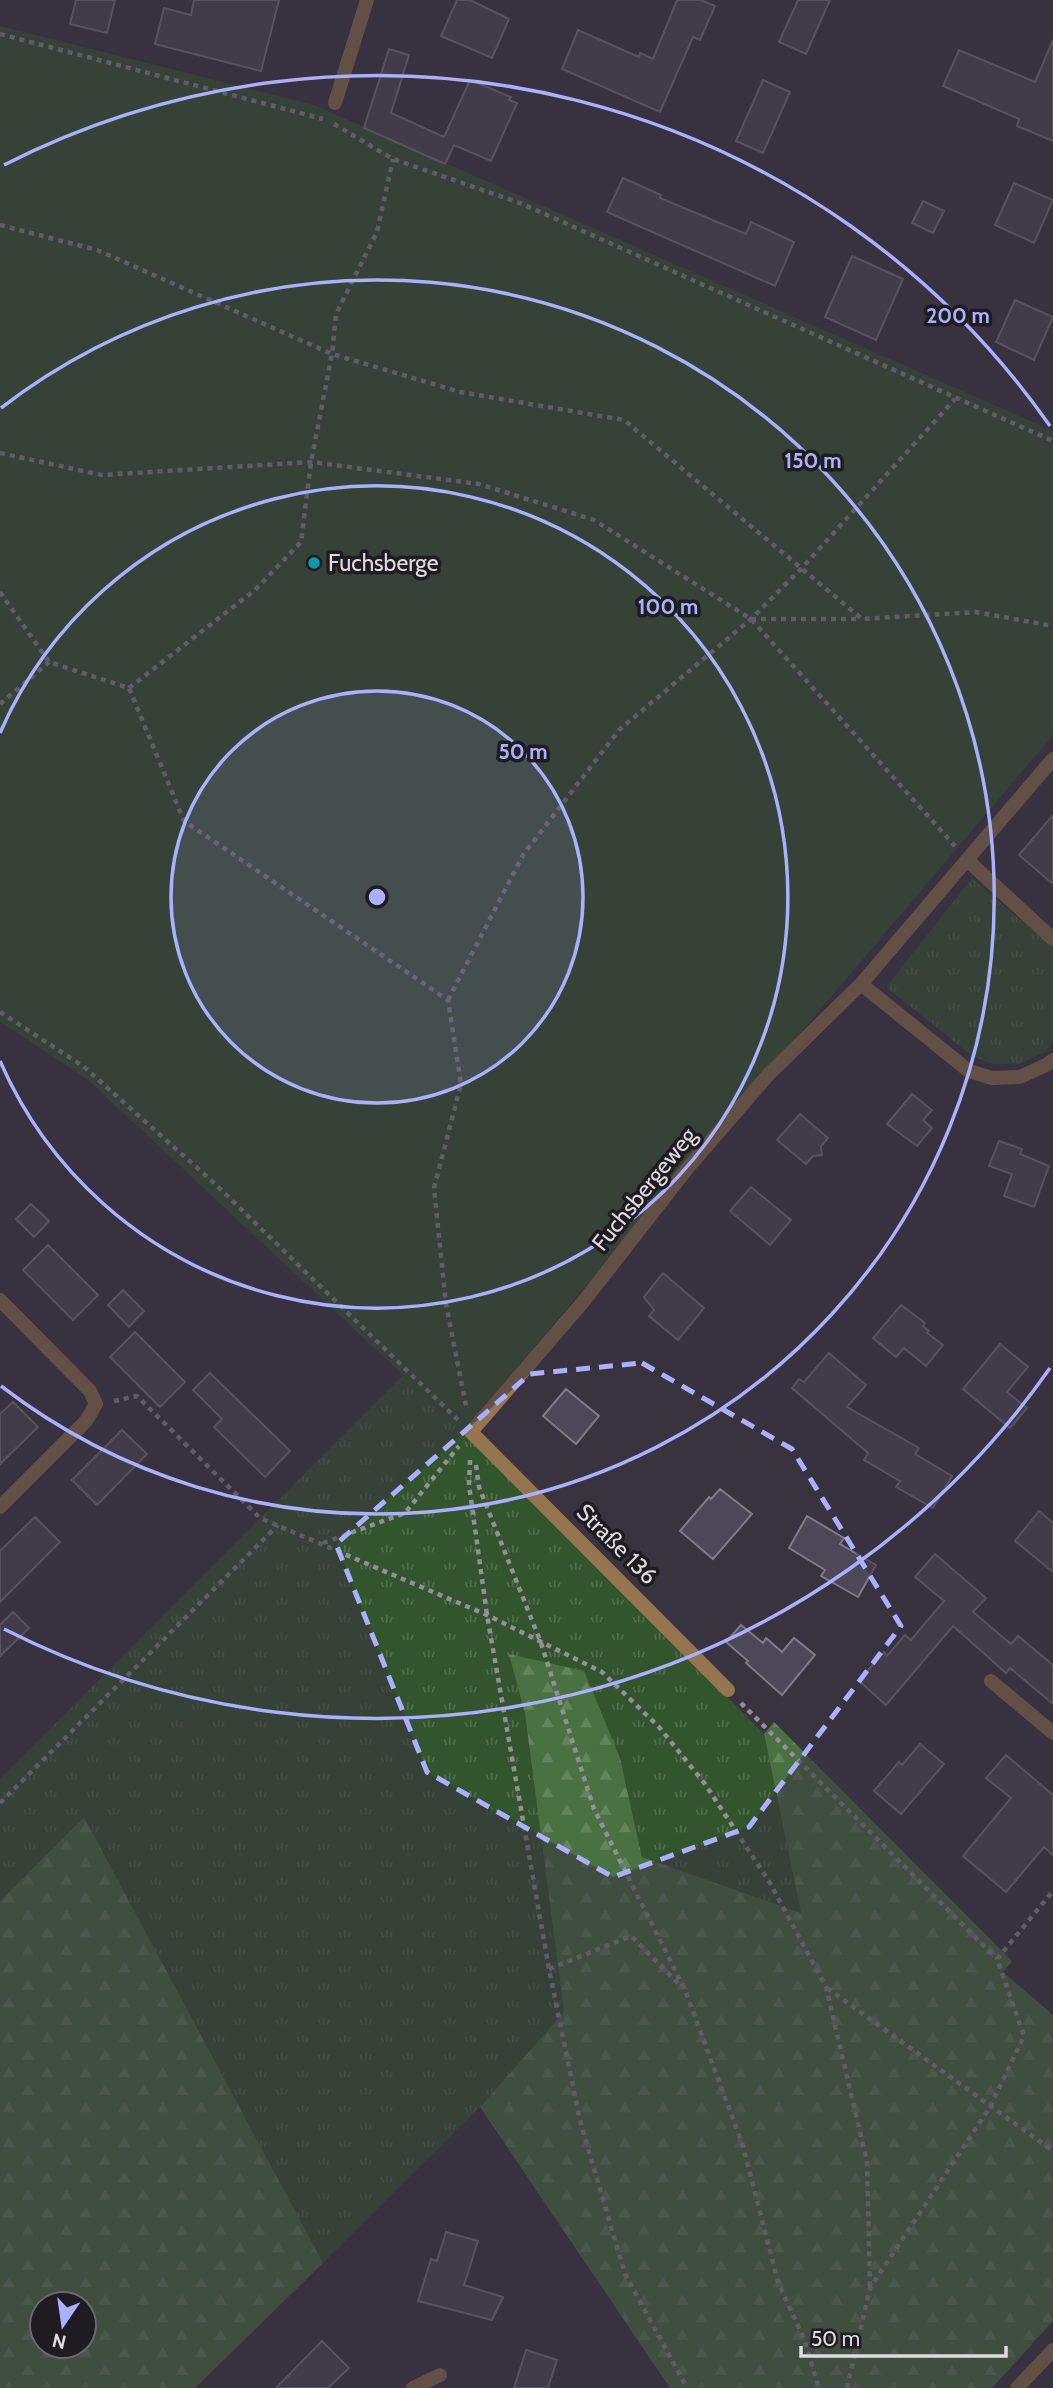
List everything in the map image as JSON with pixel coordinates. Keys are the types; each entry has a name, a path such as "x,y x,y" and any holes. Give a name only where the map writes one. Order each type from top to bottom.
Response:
{"street":[{"path":"335,103 368,0"},
{"name":"Fuchsbergeweg","path":"471,1432 583,1302 713,1138 768,1075 861,984 1053,759"},
{"path":"967,860 1053,939"},
{"path":"861,984 969,1071 992,1078 1020,1077 1048,1065 1053,1060"},
{"path":"0,1300 90,1391 96,1404 86,1421 0,1507"},
{"name":"Straße 136","path":"471,1432 728,1690"},
{"path":"991,1681 1053,1733"},
{"path":"1017,2388 1053,2350"},
{"path":"413,2388 440,2375"}],"path":[{"path":"0,34 325,119 393,159 520,203 955,399 1053,440"},
{"path":"129,688 256,590 301,542 311,462 332,354 336,314 377,232 393,159"},
{"path":"0,225 97,250 332,354 460,393 624,420 862,620"},
{"path":"819,2388 804,2339 778,2282 743,2146 685,1990 594,1810 541,1643 478,1487 471,1432 446,1304 434,1188 461,1084 448,1000 523,855 619,730 751,619 801,569 955,399"},
{"path":"0,453 102,475 311,462 479,484 594,520 751,619 967,860"},
{"path":"0,592 49,662 129,688 184,821 448,1000"},
{"path":"751,619 862,620 976,612 1053,626"},
{"path":"0,704 49,662"},
{"path":"0,1012 83,1066 213,1182 471,1432 469,1485 487,1615 549,1969 580,2121 625,2274 687,2388"},
{"path":"96,1404 137,1396 260,1518 487,1615 602,1672 659,1727 705,1784 770,1883 826,1987 867,2162 870,2288 847,2388"},
{"path":"322,1543 405,1513 471,1432"},
{"path":"0,1803 278,1525"},
{"path":"728,1690 998,1959 1024,2036 990,2107 870,2288"},
{"path":"998,1959 1053,1891"},
{"path":"549,1969 631,1936 685,1990"},
{"path":"826,1987 1053,2151"}],"highlighted area":[{"path":"642,1363 792,1449 901,1626 749,1827 613,1877 427,1772 336,1544 530,1374"}],"green space":[{"path":"0,26 314,105 1053,431 1053,735 463,1431 87,1079 0,1022"},
{"path":"972,878 1053,948 1053,1043 1043,1053 1020,1064 992,1064 972,1056 886,987"},
{"path":"403,1375 463,1431 764,1734 801,1913 642,1857 620,1758 510,1654 525,1714 564,2012 480,2107 323,2263 84,1817 0,1901 0,1779"},
{"path":"509,1654 584,1671 620,1758 642,1857 801,1913 764,1734 774,1722 1012,1961 1003,1972 1053,2015 1053,2321 992,2388 670,2388 480,2107 564,2012 525,1714"},
{"path":"84,1817 323,2263 195,2388 0,2388 0,1901"}],"building":[{"path":"76,0 115,0 107,33 70,24"},
{"path":"194,0 279,0 261,71 155,44 164,8 191,15"},
{"path":"457,0 470,0 509,19 492,58 441,36"},
{"path":"677,0 701,0 715,6 700,40 693,37 660,112 562,69 578,30 639,57 640,53 653,59"},
{"path":"798,0 830,0 806,54 779,42"},
{"path":"1053,40 1053,141 1017,126 1019,119 943,86 959,50 1035,82"},
{"path":"389,49 409,55 391,113 444,137 470,80 511,97 509,100 517,103 491,161 454,145 445,164 364,128"},
{"path":"763,80 790,92 763,153 736,141"},
{"path":"623,178 661,195 660,198 746,234 751,222 794,242 775,286 607,212"},
{"path":"1014,183 1053,200 1034,243 995,225"},
{"path":"923,201 944,211 933,233 912,223"},
{"path":"852,256 903,279 876,340 825,317"},
{"path":"1015,300 1053,317 1034,360 996,342"},
{"path":"1053,815 1053,884 1019,855"},
{"path":"912,1094 932,1110 923,1120 932,1128 917,1146 887,1124"},
{"path":"800,1114 828,1138 821,1146 822,1155 813,1156 806,1164 777,1140"},
{"path":"999,1141 1022,1149 1020,1154 1049,1166 1034,1207 1004,1196 1012,1174 989,1166"},
{"path":"751,1187 791,1220 770,1245 730,1211"},
{"path":"31,1204 49,1221 34,1237 16,1219"},
{"path":"48,1245 98,1295 73,1320 23,1270"},
{"path":"663,1273 704,1308 678,1340 649,1316 654,1310 644,1297"},
{"path":"123,1290 144,1311 129,1327 108,1305"},
{"path":"901,1305 925,1323 923,1326 929,1331 927,1333 943,1345 926,1366 904,1348 896,1357 873,1338"},
{"path":"135,1332 185,1382 160,1407 110,1357"},
{"path":"1000,1344 1028,1367 1007,1392 1027,1408 1010,1428 963,1389"},
{"path":"829,1353 866,1385 847,1407 919,1448 915,1454 952,1476 933,1508 896,1487 900,1481 864,1460 868,1453 792,1388 799,1379 804,1382"},
{"path":"210,1373 290,1451 265,1477 214,1427 222,1419 193,1390"},
{"path":"566,1389 599,1416 576,1444 543,1416"},
{"path":"13,1402 38,1427 0,1464 0,1414"},
{"path":"122,1430 147,1454 97,1505 72,1480"},
{"path":"720,1489 752,1514 713,1559 680,1531 709,1497 711,1499"},
{"path":"1039,1511 1053,1523 1053,1572 1015,1541"},
{"path":"807,1516 844,1538 840,1544 876,1565 858,1597 821,1576 825,1570 789,1548"},
{"path":"35,1517 60,1542 0,1602 0,1551"},
{"path":"935,1554 986,1598 973,1612 1011,1644 1018,1636 1053,1665 1053,1704 1010,1668 1006,1673 953,1626 886,1705 859,1681 884,1652 887,1656 905,1635 911,1640 944,1601 915,1577"},
{"path":"13,1612 29,1628 0,1656 0,1625"},
{"path":"741,1625 763,1643 766,1638 782,1652 794,1638 815,1655 782,1695 726,1642"},
{"path":"920,1744 944,1764 901,1814 874,1791 899,1762 902,1765"},
{"path":"1006,1755 1053,1795 1053,1855 1044,1847 1006,1892 963,1856 1011,1798 986,1778"},
{"path":"446,2232 478,2241 464,2285 503,2297 492,2320 418,2301 431,2259 437,2261"},
{"path":"322,2341 349,2368 328,2388 276,2388"},
{"path":"526,2350 557,2360 548,2388 514,2388"}],"place":[{"name":"Fuchsberge","path":"314,563"}]}
